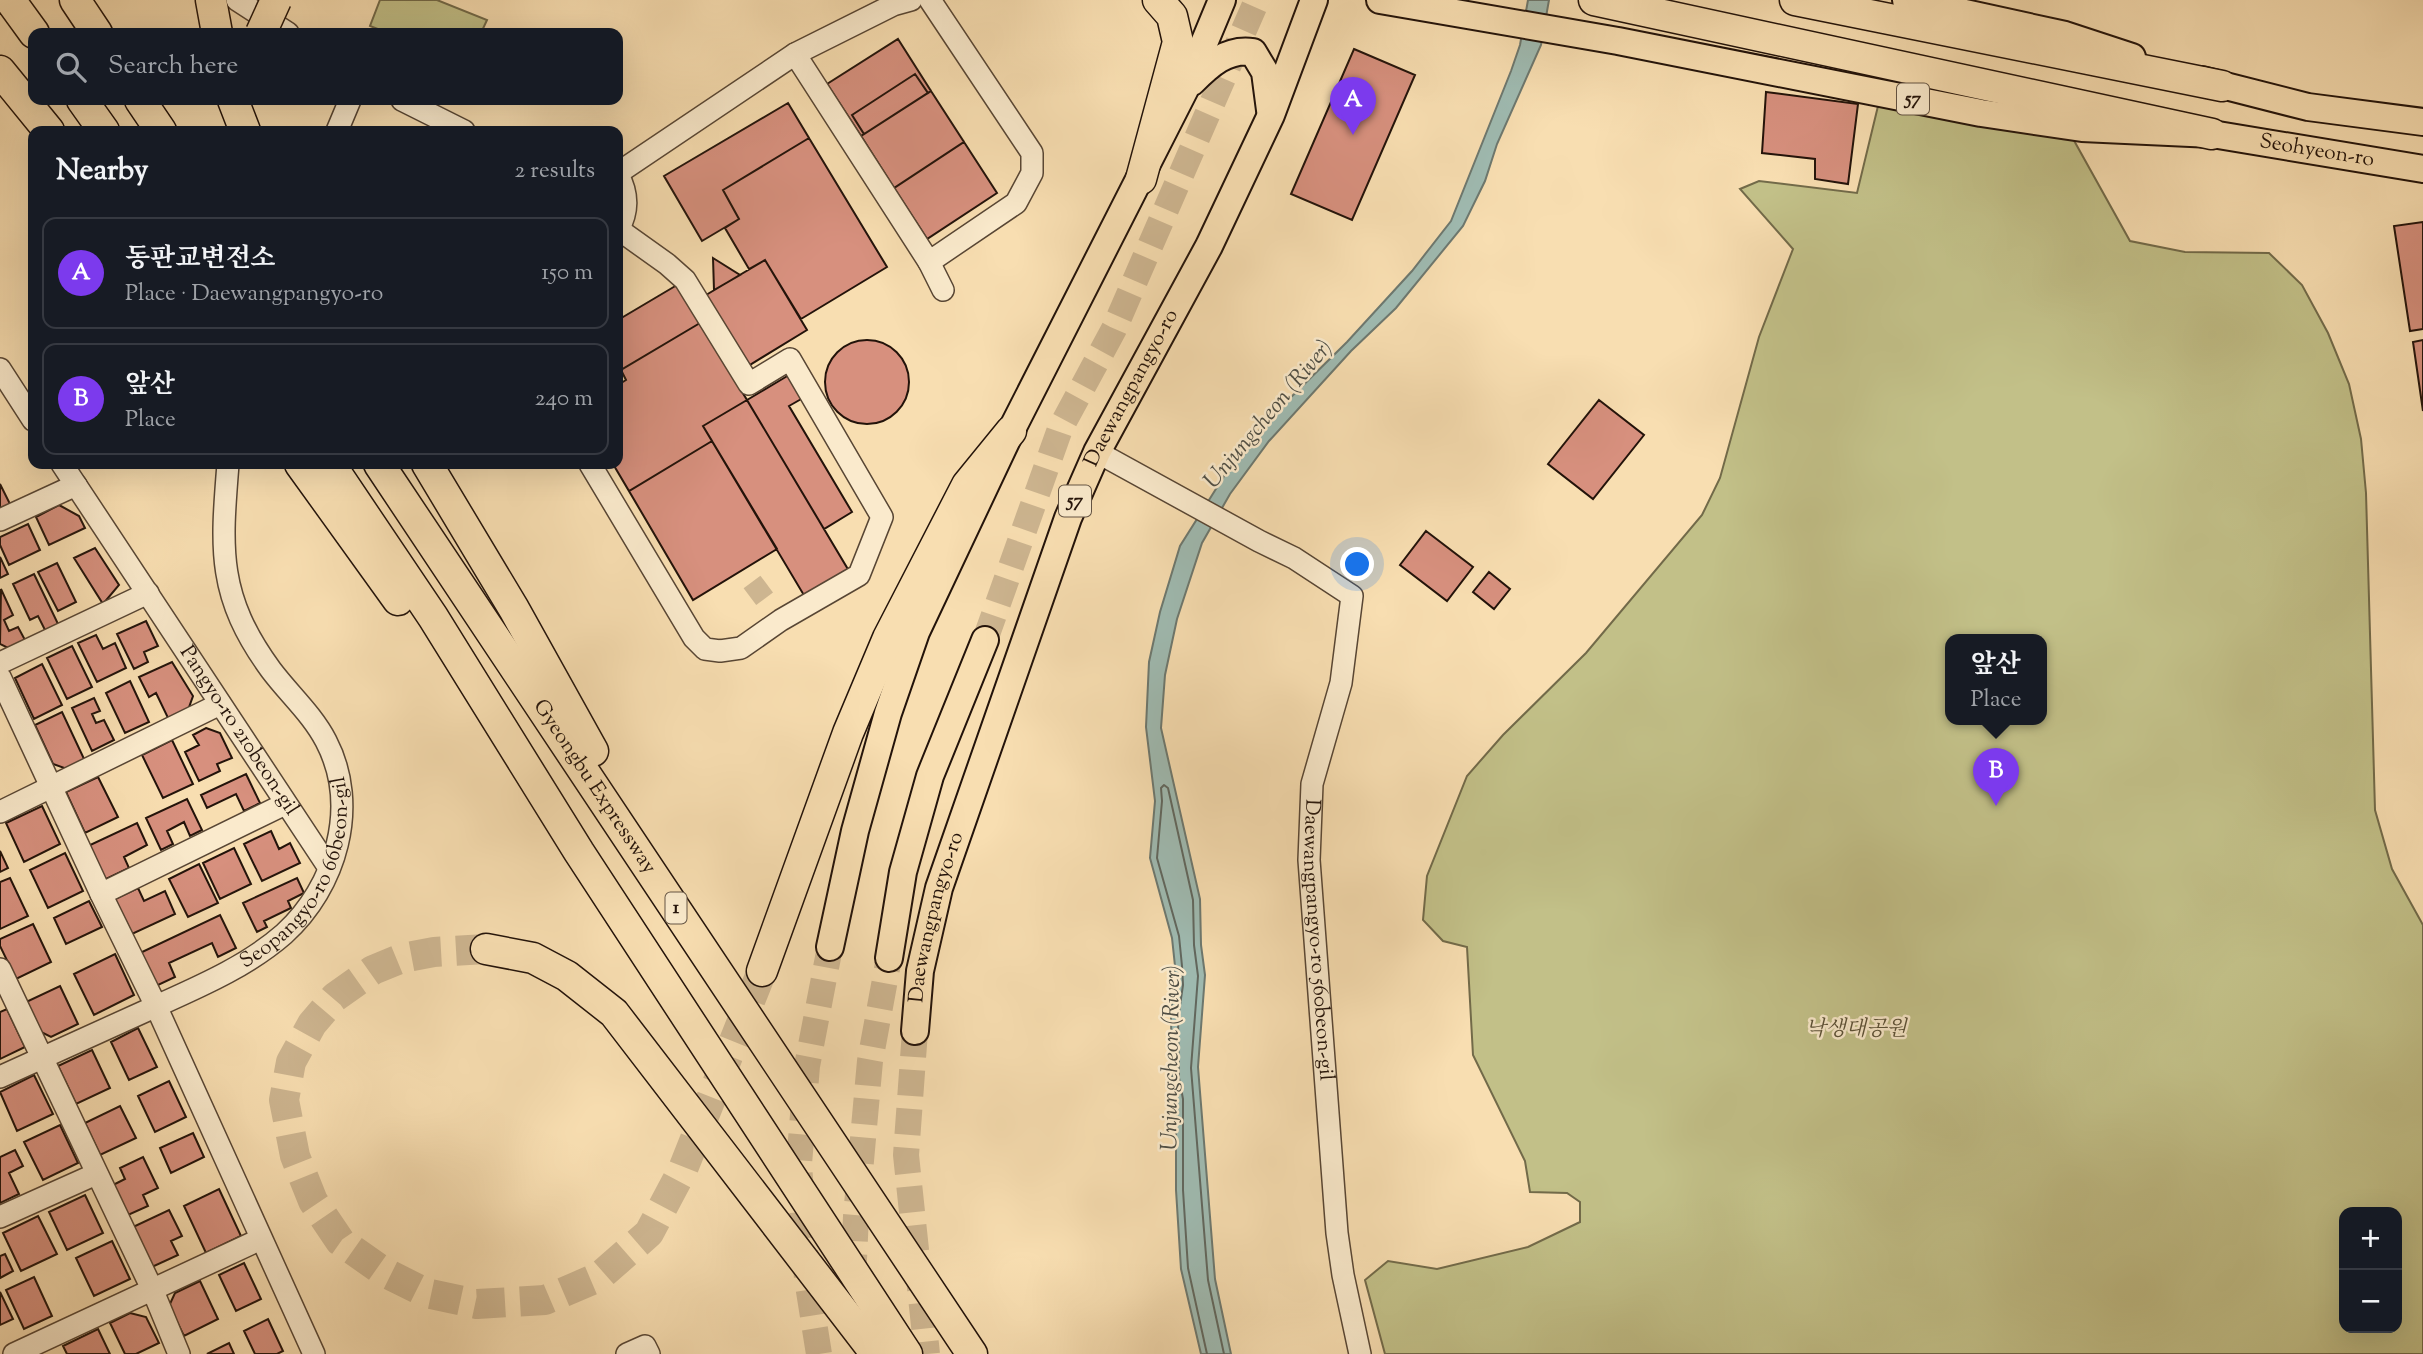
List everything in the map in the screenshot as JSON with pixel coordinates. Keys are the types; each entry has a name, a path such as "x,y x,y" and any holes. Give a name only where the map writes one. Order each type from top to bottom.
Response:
{"highway":[{"path":"10,0 30,28"},
{"path":"75,0 94,28"},
{"path":"211,0 215,28"},
{"path":"263,28 276,0"},
{"path":"1141,179 1178,41 1172,16 1157,0"},
{"path":"1594,0 2212,134"},
{"path":"1795,0 2222,86"},
{"path":"0,71 45,126"},
{"path":"86,105 100,126"},
{"path":"143,105 158,126"},
{"path":"235,105 243,126"},
{"path":"248,105 251,126"},
{"path":"762,971 848,733 888,638 967,485 1011,431"},
{"path":"304,469 579,852"},
{"path":"333,469 433,617 579,852 906,1354"},
{"name":"Gyeongbu Expressway","path":"382,469 972,1354"},
{"path":"430,469 514,609 698,941"},
{"path":"486,949 533,958 567,976 614,1013 876,1354"}],"main road":[{"path":"830,947 855,831 888,713 916,632 1011,431 1185,89 1222,0"},
{"name":"Daewangpangyo-ro","path":"915,1031 920,971 939,888 1068,518 1097,452 1209,246 1270,115 1314,0"},
{"name":"57","path":"1380,0 1618,41 1993,115 2082,128 2212,134"},
{"name":"Seohyeon-ro","path":"1906,0 2065,35 2222,86 2308,107 2423,122"},
{"path":"1185,89 1214,60 1242,50 1253,52 1265,72 1270,115"},
{"name":"Seohyeon-ro","path":"2212,134 2423,169"},
{"name":"Daewangpangyo-ro","path":"888,958 903,872 930,776 985,640"}],"street":[{"path":"237,0 280,28"},
{"path":"623,171 795,54 893,5 911,0"},
{"path":"929,262 1016,203 1032,173 1032,153 930,0"},
{"path":"795,54 929,262 943,290"},
{"path":"339,126 348,105"},
{"path":"412,105 454,126"},
{"path":"623,184 626,202 623,220"},
{"path":"593,469 694,638 705,649 720,652 741,648 775,613 859,575 882,517 790,359 749,384 685,280 623,233"},
{"path":"0,369 28,412"},
{"name":"Daewangpangyo-ro 560beon-gil","path":"1097,452 1294,558 1352,596 1341,683 1312,784 1310,860 1337,1233 1342,1275 1360,1354"},
{"name":"Pangyo-ro 210beon-gil","path":"65,469 328,868"},
{"name":"Seopangyo-ro 66beon-gil","path":"0,1077 203,985 261,951 285,933 314,898 339,843 343,821 342,796 327,743 312,718 261,655 237,613 223,554 228,469"},
{"path":"0,520 76,485"},
{"path":"0,663 148,593"},
{"path":"0,677 156,1006 314,1354"},
{"path":"0,812 220,704"},
{"name":"Seopangyo-ro 66beon-gil","path":"101,894 285,804"},
{"path":"0,969 153,1291 179,1354"},
{"path":"0,1217 96,1174"},
{"path":"14,1354 261,1239"},
{"path":"627,1354 645,1346 649,1354"}],"green space":[{"path":"380,0 437,0 487,20 483,28 370,26"},
{"name":"낙생대공원","path":"1879,102 2072,137 2130,241 2185,252 2269,253 2302,285 2328,333 2349,384 2361,439 2366,493 2375,810 2392,869 2423,925 2423,1354 1385,1354 1365,1280 1388,1261 1437,1269 1528,1247 1580,1222 1580,1202 1567,1193 1530,1192 1525,1161 1473,1055 1467,947 1443,941 1423,920 1427,876 1467,776 1503,735 1586,653 1702,515 1720,478 1759,337 1793,249 1740,189 1759,181 1857,193"}],"water":[{"name":"Unjungcheon (River)","path":"1528,0 1549,0 1541,45 1497,144 1485,181 1463,226 1396,308 1351,351 1269,441 1230,494 1202,543 1177,619 1165,675 1161,728 1200,899 1205,975 1198,1067 1215,1279 1231,1354 1201,1354 1181,1269 1176,1190 1176,1099 1172,1079 1171,1018 1175,966 1172,938 1150,858 1155,801 1146,727 1149,662 1160,612 1180,546 1226,473 1278,410 1347,342 1412,271 1451,221 1511,71 1520,45"}],"building":[{"path":"898,39 931,91 928,93 915,74 852,115 864,134 861,136 827,84"},
{"path":"1354,49 1415,75 1352,220 1291,194"},
{"path":"915,74 928,93 864,134 852,115"},
{"path":"931,91 964,142 894,188 861,136"},
{"path":"1766,92 1858,104 1848,184 1815,179 1815,159 1762,153"},
{"path":"788,103 809,138 723,190 739,219 702,241 664,176"},
{"path":"809,138 887,267 801,319 765,260 749,269 725,228 739,219 723,190"},
{"path":"964,142 997,193 927,239 894,188"},
{"path":"2423,222 2423,329 2410,331 2394,226"},
{"path":"713,258 740,275 714,290"},
{"path":"765,260 807,330 748,366 706,295"},
{"path":"677,285 700,323 623,369 623,317"},
{"path":"700,323 747,400 703,426 712,441 629,491 616,469 623,469 623,382 626,380 623,369"},
{"path":"859,340 875,340 891,347 902,358 909,374 906,398 897,412 875,424 859,424 843,417 832,406 825,390 825,374 832,358 843,347"},
{"path":"2423,340 2423,411 2413,342"},
{"path":"789,375 803,398 789,406 852,512 824,529 747,400"},
{"path":"747,400 849,571 805,597 703,426"},
{"path":"1599,400 1644,435 1593,499 1548,464"},
{"path":"712,441 777,549 693,600 629,491"},
{"path":"0,484 10,504 0,509"},
{"path":"59,505 79,516 85,528 49,545 36,517"},
{"path":"28,524 40,550 9,565 0,545 0,537"},
{"path":"1426,531 1473,567 1447,601 1400,565"},
{"path":"95,548 119,585 103,604 74,558"},
{"path":"0,557 8,574 0,578"},
{"path":"57,563 76,602 58,611 38,572"},
{"path":"1489,572 1510,589 1494,609 1473,592"},
{"path":"34,574 59,626 46,632 38,616 30,620 13,584"},
{"path":"1,589 13,615 4,620 9,631 18,627 25,640 8,648 0,644"},
{"path":"146,621 158,646 144,652 148,662 134,669 117,634"},
{"path":"96,635 103,649 115,643 126,668 97,682 78,643"},
{"path":"72,646 92,687 67,699 47,658"},
{"path":"172,662 193,696 188,710 169,720 156,693 149,697 139,677"},
{"path":"42,664 62,705 34,719 15,678"},
{"path":"130,681 149,722 125,733 106,693"},
{"path":"94,698 100,711 92,714 96,723 104,720 114,740 92,751 72,708"},
{"path":"62,712 85,761 67,769 53,764 35,725"},
{"path":"206,728 220,733 232,758 217,764 220,771 199,781 185,752 199,745 193,735"},
{"path":"172,740 193,784 163,798 142,755"},
{"path":"246,774 260,803 244,811 236,794 207,808 201,795"},
{"path":"98,777 118,817 85,833 66,792"},
{"path":"187,799 202,830 190,836 184,822 167,831 173,844 161,850 146,818"},
{"path":"42,806 60,844 24,862 6,823"},
{"path":"137,823 147,845 124,857 129,868 104,880 88,846"},
{"path":"271,831 279,849 290,843 300,863 262,881 244,844"},
{"path":"234,848 251,884 220,899 203,863"},
{"path":"0,851 8,868 0,872"},
{"path":"65,853 83,891 48,908 30,870"},
{"path":"199,864 218,903 188,917 169,879"},
{"path":"10,878 28,916 0,929 0,882"},
{"path":"297,878 304,893 288,901 291,908 264,921 267,927 257,932 243,903"},
{"path":"138,888 144,901 165,891 175,914 132,934 115,899"},
{"path":"89,901 102,927 66,944 54,918"},
{"path":"220,915 236,948 218,957 212,943 169,963 175,977 156,986 140,953"},
{"path":"33,924 51,962 16,979 0,946 0,939"},
{"path":"115,954 134,995 94,1015 74,974"},
{"path":"60,986 78,1024 51,1037 37,1030 24,1003"},
{"path":"7,1009 25,1047 0,1059 0,1012"},
{"path":"138,1028 157,1067 129,1080 111,1042"},
{"path":"92,1050 110,1088 76,1104 58,1066"},
{"path":"34,1075 53,1114 17,1131 0,1092"},
{"path":"169,1081 186,1117 155,1132 138,1096"},
{"path":"120,1106 136,1138 100,1155 85,1123"},
{"path":"60,1125 78,1163 43,1180 24,1142"},
{"path":"193,1133 204,1157 171,1173 160,1148"},
{"path":"15,1150 23,1166 9,1173 19,1194 0,1203 0,1157"},
{"path":"143,1157 158,1188 143,1195 148,1206 128,1215 113,1185 125,1179 120,1168"},
{"path":"219,1189 241,1236 206,1253 184,1206"},
{"path":"85,1195 103,1233 67,1250 49,1212"},
{"path":"169,1210 182,1236 171,1241 178,1255 152,1267 133,1227"},
{"path":"38,1216 57,1254 21,1271 3,1233"},
{"path":"112,1241 130,1279 94,1296 76,1258"},
{"path":"5,1254 13,1271 0,1278 0,1256"},
{"path":"244,1263 261,1299 236,1311 219,1275"},
{"path":"34,1277 52,1316 24,1329 6,1290"},
{"path":"200,1281 218,1319 184,1336 169,1306 175,1293"},
{"path":"0,1292 13,1319 0,1325"},
{"path":"130,1313 146,1317 159,1343 136,1354 125,1354 110,1323"},
{"path":"268,1319 283,1351 277,1354 255,1354 244,1331"},
{"path":"98,1329 110,1354 67,1354 63,1346"},
{"path":"229,1343 234,1354 207,1354"}],"tunnel":[{"path":"985,640 1060,429 1114,329 1257,0"},
{"path":"752,582 770,606"},
{"path":"819,1354 807,1279 799,1164 807,1066 830,947"},
{"path":"486,949 434,952 402,958 373,970 335,997 312,1024 291,1062 284,1100 295,1156 313,1201 340,1241 384,1272 426,1293 477,1304 545,1300 599,1277 649,1233 683,1169 762,971"},
{"path":"853,1280 870,1061 889,958"},
{"path":"915,1031 906,1155 927,1354"}],"place":[{"name":"동판교변전소","path":"1353,135"},
{"name":"앞산","path":"1996,806"}]}
